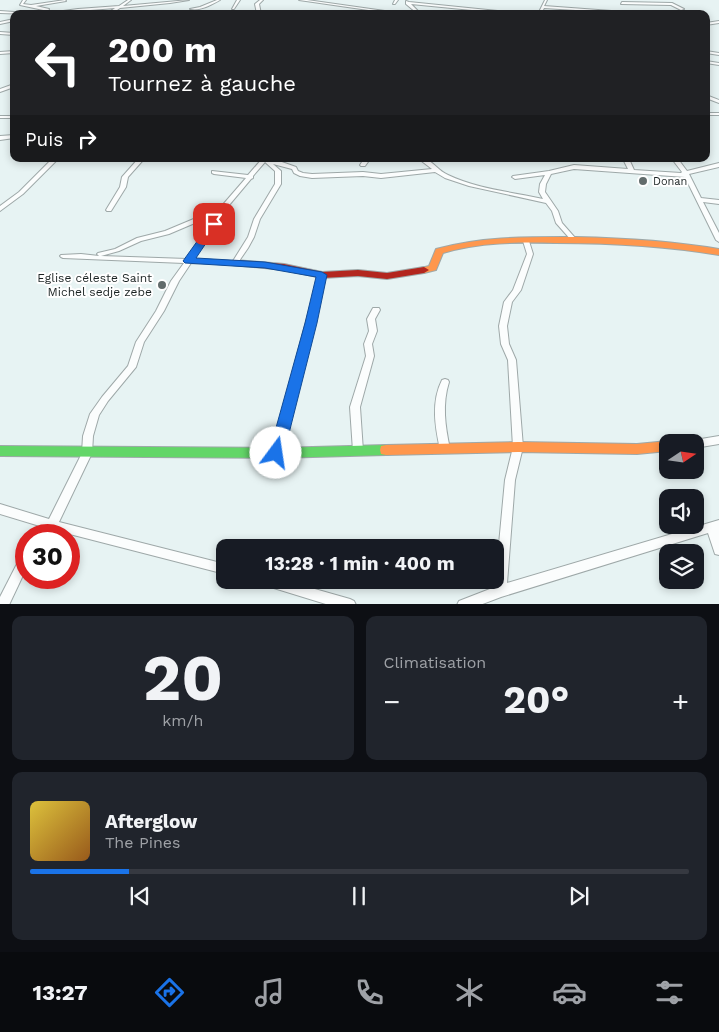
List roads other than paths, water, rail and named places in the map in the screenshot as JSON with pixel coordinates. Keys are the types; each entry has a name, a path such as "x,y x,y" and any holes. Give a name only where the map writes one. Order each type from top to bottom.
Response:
{"street":[{"path":"25,0 21,4 54,10"},
{"path":"114,10 130,0"},
{"path":"72,10 188,0"},
{"path":"192,9 201,8 219,0"},
{"path":"234,8 239,0"},
{"path":"259,10 257,4 262,0"},
{"path":"300,0 372,10"},
{"path":"466,9 470,0"},
{"path":"542,10 546,0"},
{"path":"29,6 65,1"},
{"path":"406,1 478,10"},
{"path":"406,1 416,10"},
{"path":"623,2 668,4 682,9"},
{"path":"544,7 586,10"},
{"path":"713,53 717,49"},
{"path":"710,53 719,56"},
{"path":"0,209 21,194 52,162"},
{"path":"109,210 123,187 125,177 138,162"},
{"path":"52,524 87,453 88,436 95,414 132,366 140,342 160,312 175,281 204,240 222,209 264,162"},
{"path":"235,263 245,248 257,219 278,184 278,172 268,162"},
{"path":"279,162 294,168 296,172 302,175 312,176 366,174 381,176 436,170"},
{"path":"429,162 436,170 446,176 482,189 546,201"},
{"path":"570,162 574,167"},
{"path":"628,162 632,171"},
{"path":"677,162 686,174 719,240"},
{"path":"515,177 549,173 574,167 686,174 719,165"},
{"path":"214,172 251,177"},
{"path":"549,173 543,184 542,192 546,201 555,211 559,223 574,240"},
{"path":"698,199 719,202"},
{"path":"78,257 111,252 139,239 167,233 222,209"},
{"path":"63,256 235,263 284,267 322,275 354,273 378,276 396,275 433,268 440,251 456,244 480,241 574,240 640,242 687,246 719,252"},
{"path":"501,591 510,480 518,447 512,360 505,344 502,326 508,302 517,290 530,254 526,241"},
{"path":"276,453 322,275"},
{"path":"358,451 355,407 360,384 367,369 370,356 368,344 373,331 372,320 376,310"},
{"path":"445,382 440,408 441,430 445,449"},
{"path":"704,442 719,440"},
{"path":"0,451 276,453 518,447 637,449 659,447"},
{"path":"0,509 49,524"},
{"path":"463,604 715,526 719,550"},
{"path":"80,532 216,567"},
{"path":"2,604 15,579"},
{"path":"296,589 350,604"}],"place":[{"name":"Donan","path":"643,181"},
{"name":"Eglise céleste Saint Michel sedje zebe","path":"162,285"}]}
